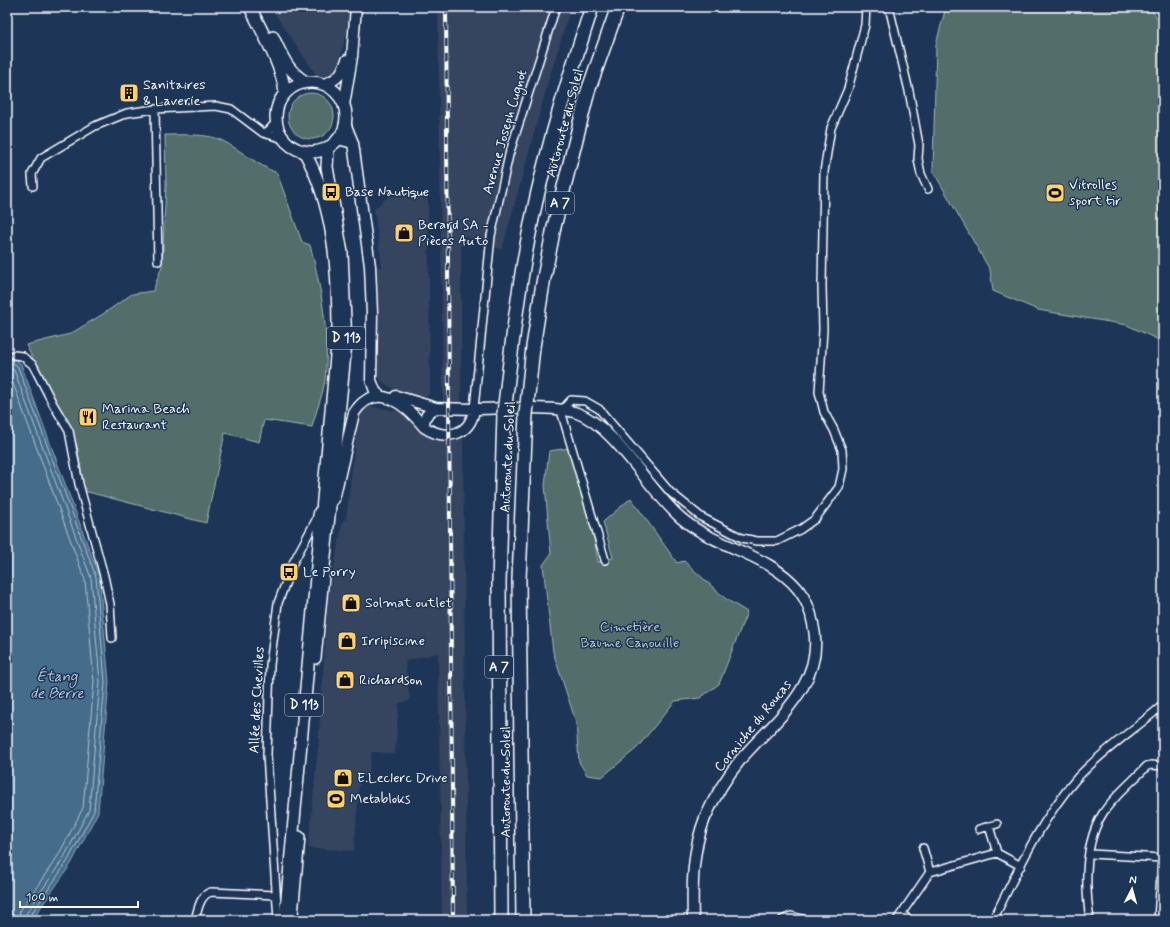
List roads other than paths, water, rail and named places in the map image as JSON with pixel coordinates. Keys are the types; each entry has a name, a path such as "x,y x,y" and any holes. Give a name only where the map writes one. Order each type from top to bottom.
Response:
{"highway":[{"name":"Autoroute du Soleil","path":"501,920 499,590 505,409 516,311 532,219 560,104 592,7"},
{"name":"Autoroute du Soleil","path":"523,920 519,579 527,409 535,333 554,227 588,91 618,7"}],"main road":[{"path":"250,7 284,83 285,93"},
{"path":"258,7 284,61 295,76 306,82 324,84 337,79 342,74 354,34"},
{"path":"356,7 352,57 344,105 345,123 353,143 370,266 372,313 370,373 372,385 380,396 405,407 424,427 432,432 442,434 460,433 468,427 473,418 474,409"},
{"path":"306,82 291,87 279,102 276,112 276,122 284,139 293,147 304,151 316,151 328,147 338,139 345,123"},
{"path":"324,84 339,96 344,105"},
{"path":"338,139 353,143"},
{"name":"D 113","path":"292,920 327,530 346,343 342,252 327,167 328,147"},
{"name":"D 113","path":"285,920 338,334 335,253 324,198 315,171 304,151"},
{"name":"Corniche du Roucas","path":"370,373 378,386 385,391 406,400 436,408 576,412 590,419 604,430 670,508 683,520 697,530 766,563 784,574 800,591 810,610 815,632 815,658 806,682 793,704 740,761 721,788 705,818 695,852 692,886 693,920"},
{"path":"327,530 354,413 360,404 367,399 380,396"},
{"path":"424,427 425,416 436,408"}],"street":[{"name":"Avenue Joseph Cugnot","path":"474,409 491,236 509,155 556,7"},
{"path":"605,560 561,411 571,400 584,401 599,409 670,492 701,517 742,538 762,542 777,541 801,529 815,519 839,487 843,469 842,450 834,430 824,412 819,392 823,330 822,285 824,172 831,128 848,89 865,25 866,7"},
{"path":"889,7 909,91 919,145 918,159 921,174 928,189"},
{"path":"34,186 32,174 41,158 95,126 127,113 155,109 216,106 231,109 264,133 284,139"},
{"path":"155,109 158,261"},
{"path":"264,133 268,131 276,122"},
{"path":"14,355 22,356 33,365 69,431 79,484 110,604 112,638"},
{"name":"Allée des Chevilles","path":"278,920 275,895 267,755 270,665 278,603 293,563 316,520 323,490"},
{"path":"993,920 1042,827 1076,780 1109,749 1163,705"},
{"path":"1090,920 1087,889 1090,854 1095,828 1104,811 1147,766 1163,766"},
{"path":"979,829 997,824"},
{"path":"989,826 997,853"},
{"path":"922,848 930,872"},
{"path":"910,920 899,917 930,872 997,853 1021,866"},
{"path":"1090,854 1162,858 1158,920"},
{"path":"195,920 202,898 206,893 275,895"},
{"path":"782,920 791,916 806,920"}],"water":[{"name":"Étang de Berre","path":"7,359 16,360 21,364 99,576 109,682 98,812 71,864 32,920 7,920"}],"railway":[{"path":"446,7 453,920"}],"place":[{"name":"Sanitaires & Laverie","path":"129,93"},
{"name":"Base Nautique","path":"331,192"},
{"name":"Vitrolles sport tir","path":"1055,193"},
{"name":"Berard SA - Pièces Auto","path":"404,233"},
{"name":"Marina Beach Restaurant","path":"88,417"},
{"name":"Le Porry","path":"289,572"},
{"name":"Solmat outlet","path":"351,603"},
{"name":"Irripiscine","path":"347,641"},
{"name":"Richardson","path":"345,680"},
{"name":"E.Leclerc Drive","path":"343,778"},
{"name":"Metabloks","path":"336,799"}],"park label":[{"name":"Cimetière Baume Canouille","path":"630,636"}]}
